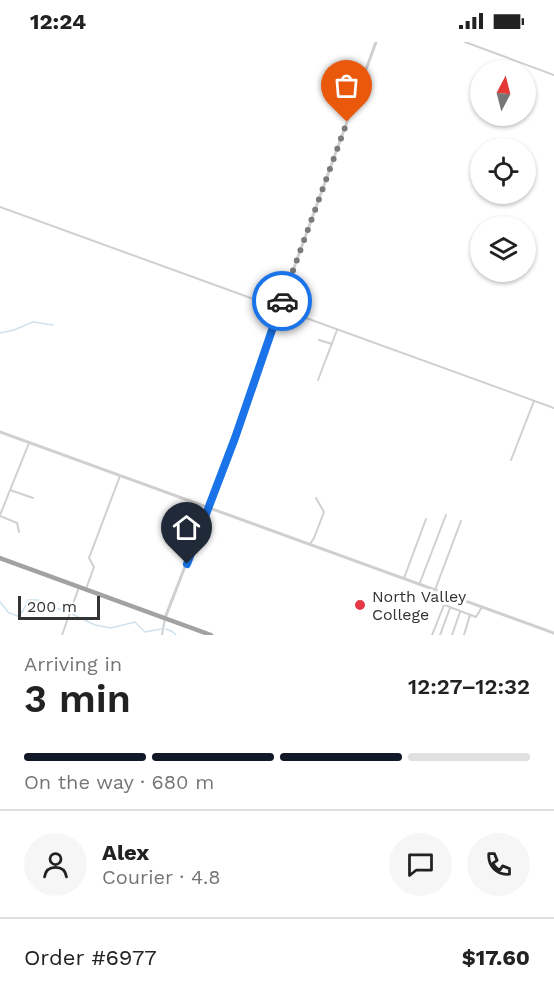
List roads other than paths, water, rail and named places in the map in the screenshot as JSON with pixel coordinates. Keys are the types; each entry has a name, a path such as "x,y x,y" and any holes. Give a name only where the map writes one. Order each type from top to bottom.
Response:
{"highway":[{"path":"1,560 211,635"}],"street":[{"path":"162,635 165,618 235,438 279,309 376,42"},
{"path":"465,42 554,75"},
{"path":"0,207 554,408"},
{"path":"318,380 337,330"},
{"path":"319,340 332,344"},
{"path":"511,460 534,401"},
{"path":"0,432 554,633"},
{"path":"20,532 16,523 0,515 29,443"},
{"path":"86,589 94,566 89,558 120,476"},
{"path":"10,490 33,498"},
{"path":"310,544 315,538 324,512 316,498"},
{"path":"419,585 446,515"},
{"path":"404,579 426,519"},
{"path":"435,590 461,520"},
{"path":"62,635 79,587"},
{"path":"432,635 446,594"},
{"path":"444,605 477,616 482,607"},
{"path":"440,635 450,608"},
{"path":"452,635 461,612"},
{"path":"464,635 470,615"}],"waterway":[{"path":"0,333 33,322 53,325"},
{"path":"0,602 9,613 18,616 28,600 38,600 68,612"},
{"path":"72,614 95,625 111,628 135,622 145,632 161,629"},
{"path":"166,629 176,635"}],"place":[{"name":"North Valley College","path":"360,605"}]}
